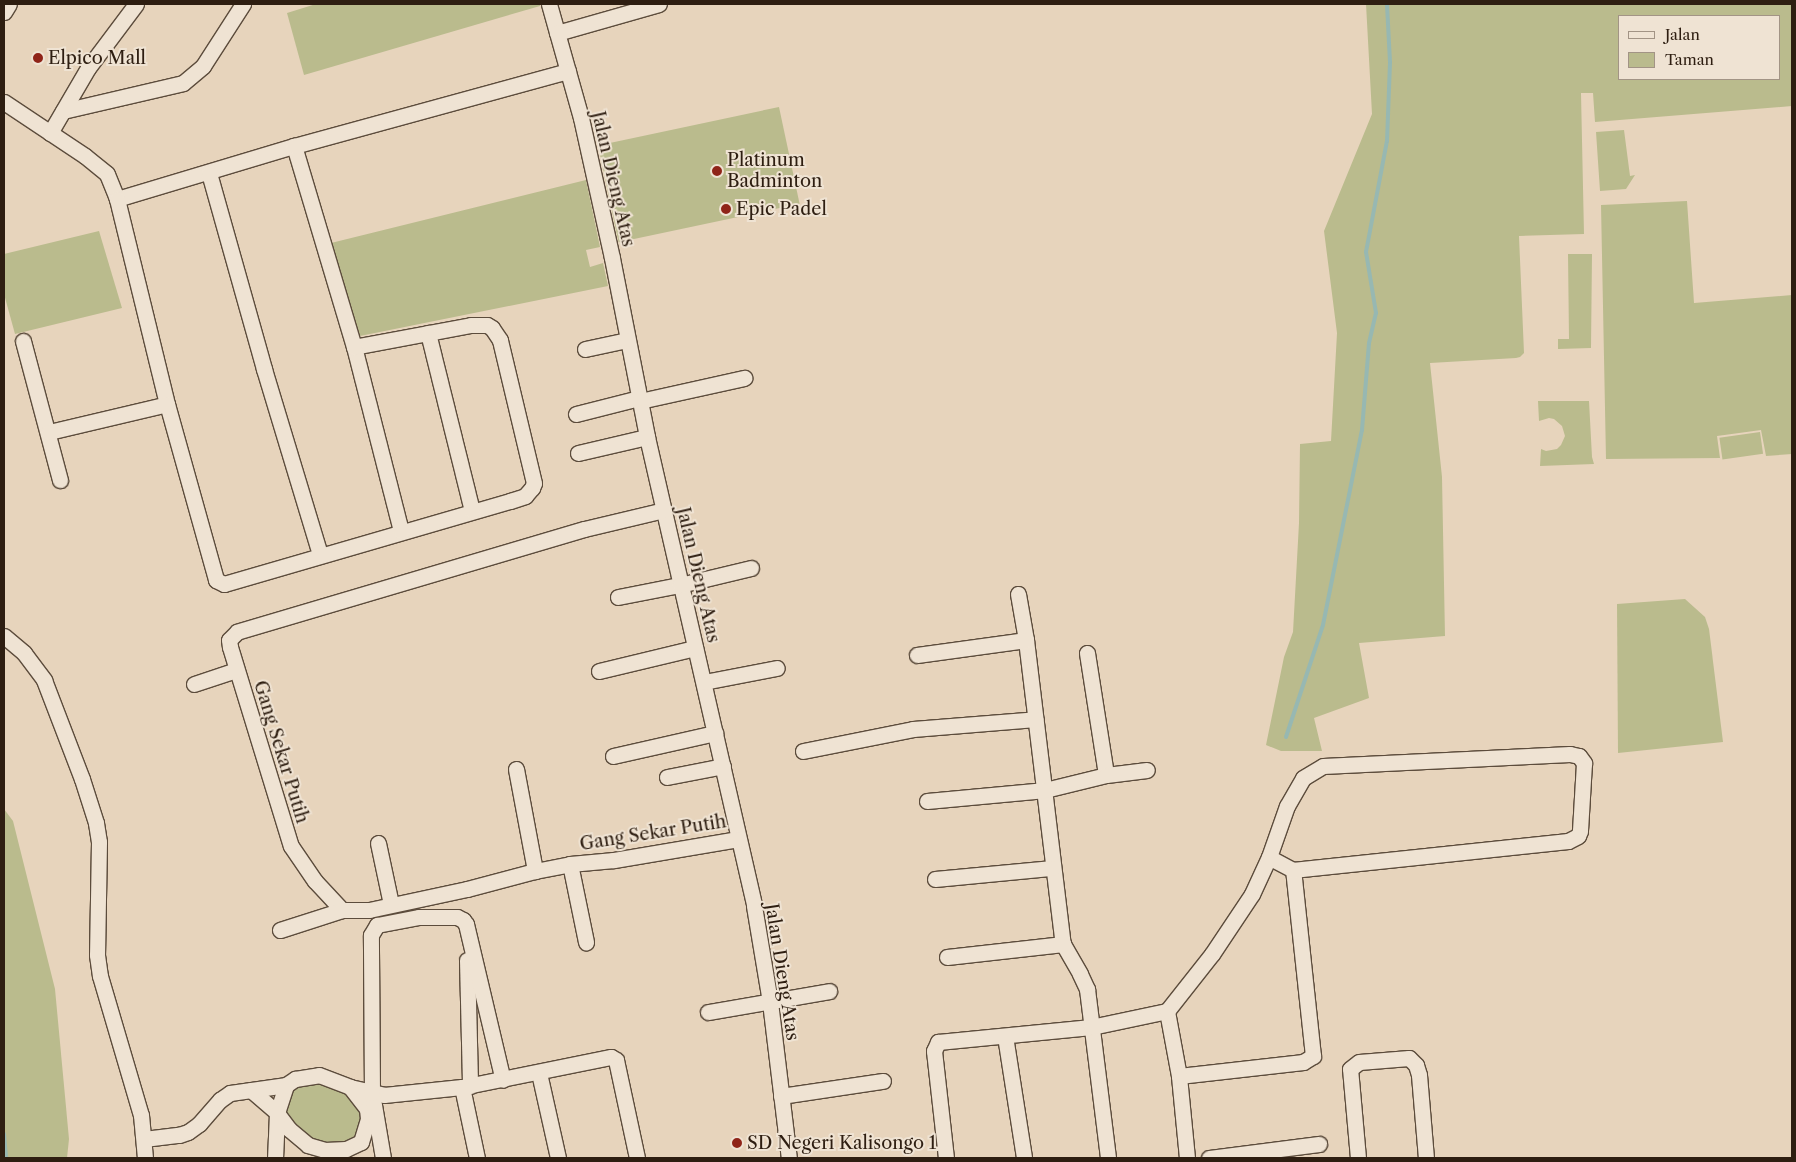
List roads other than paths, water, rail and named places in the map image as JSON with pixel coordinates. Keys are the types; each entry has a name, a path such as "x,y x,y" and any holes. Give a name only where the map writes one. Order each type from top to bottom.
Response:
{"street":[{"path":"4,12 9,4"},
{"path":"63,111 183,83 204,66 243,4"},
{"name":"Jalan Dieng Atas","path":"549,4 581,118 612,258 647,437 754,906 770,1002 789,1158"},
{"path":"557,32 659,4"},
{"path":"50,133 88,68 134,7"},
{"path":"116,199 294,146 568,70"},
{"path":"4,102 107,174 116,199 167,404 216,580 224,584 526,496 534,483 500,340 497,333 487,325 428,333 354,347"},
{"path":"294,146 354,347 401,531"},
{"path":"209,172 264,369 320,555"},
{"path":"428,333 472,511"},
{"path":"585,349 627,340"},
{"path":"23,341 49,432 60,480"},
{"path":"576,414 744,378"},
{"path":"49,432 167,404"},
{"path":"578,453 647,437"},
{"name":"Gang Sekar Putih","path":"664,510 584,529 237,632 229,640 236,670 291,846 315,881 342,910 369,910 467,890 535,871 570,864 614,860 738,839"},
{"path":"618,597 751,568"},
{"path":"1018,594 1026,640 1045,790 1052,868 1062,944 1087,989 1108,1158"},
{"path":"4,636 24,653 44,680 82,779 96,824 99,842 97,955 100,976 141,1115 145,1158"},
{"path":"917,655 1026,640"},
{"path":"599,671 695,648"},
{"path":"1087,653 1106,775"},
{"path":"704,682 777,668"},
{"path":"194,684 236,670"},
{"path":"804,751 913,729 1036,719"},
{"path":"613,756 715,733"},
{"path":"946,1158 934,1047 942,1040 1005,1036 1091,1026 1167,1011 1238,917 1270,857 1287,806 1298,786 1308,774 1323,766 1570,754 1579,756 1584,763 1580,831 1574,840 1293,870 1270,857"},
{"path":"667,777 723,766"},
{"path":"516,769 535,871"},
{"path":"927,801 1045,790 1106,775 1147,770"},
{"path":"378,843 391,904"},
{"path":"570,864 586,942"},
{"path":"935,879 1052,868"},
{"path":"1179,1076 1303,1062 1313,1056 1293,870"},
{"path":"280,930 342,910"},
{"path":"382,1152 375,1104 373,930 377,925 419,917 458,917 466,924 466,1087 477,1158"},
{"path":"466,931 503,1080"},
{"path":"947,957 1062,944"},
{"path":"708,1012 829,991"},
{"path":"1167,1011 1179,1076 1187,1158"},
{"path":"1005,1036 1024,1158"},
{"path":"350,1088 363,1101 375,1104 539,1074 606,1058 616,1060 637,1158"},
{"path":"1358,1158 1350,1069 1359,1062 1409,1058 1416,1065 1419,1075 1426,1158"},
{"path":"539,1074 558,1158"},
{"path":"144,1139 188,1132 199,1124 220,1100 230,1093 286,1085 294,1079 319,1075 350,1088 375,1104"},
{"path":"782,1096 883,1080"},
{"path":"275,1155 277,1112 286,1085"},
{"path":"251,1090 277,1112 280,1119 300,1140"},
{"path":"275,1155 290,1140 300,1140 325,1150 346,1149 361,1142 375,1104"},
{"path":"361,1142 382,1152"},
{"path":"1209,1158 1319,1144"}],"waterway":[{"path":"1286,737 1323,625 1362,430 1369,343 1376,313 1366,252 1387,141 1390,62 1387,4"},
{"path":"4,1134 6,1158"}],"place":[{"name":"Elpico Mall","path":"38,58"},
{"name":"Platinum Badminton","path":"717,171"},
{"name":"Epic Padel","path":"726,209"},
{"name":"SD Negeri Kalisongo 1","path":"737,1143"}]}
